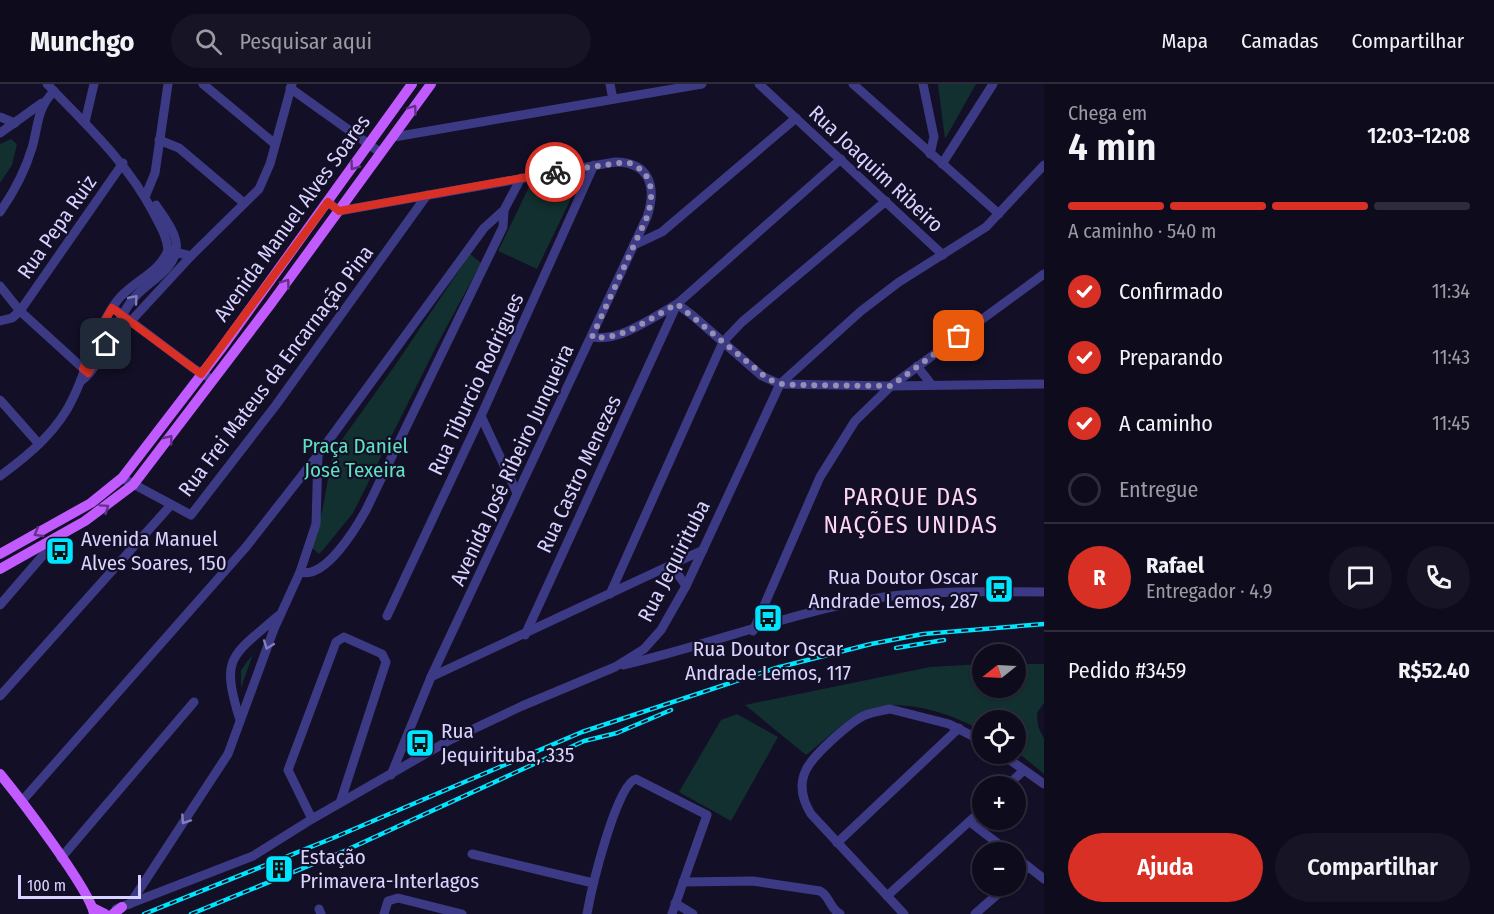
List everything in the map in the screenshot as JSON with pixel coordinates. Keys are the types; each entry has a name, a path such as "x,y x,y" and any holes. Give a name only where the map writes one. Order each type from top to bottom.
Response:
{"main road":[{"name":"Avenida Manuel Alves Soares","path":"0,554 91,502 122,478 370,145 412,84"},
{"name":"Avenida Manuel Alves Soares","path":"0,569 94,515 133,485 339,211 431,84"},
{"path":"0,774 22,801 100,913"}],"street":[{"path":"85,122 94,84"},
{"path":"145,195 154,173 168,84"},
{"path":"203,84 275,144"},
{"path":"610,84 613,99"},
{"path":"393,136 702,84"},
{"name":"Rua Joaquim Ribeiro","path":"759,84 943,255"},
{"path":"853,84 999,214"},
{"path":"923,84 934,137 930,154"},
{"path":"942,164 993,84"},
{"path":"131,321 259,189 265,177 291,86 381,153"},
{"path":"0,212 24,172 42,104 50,87 123,163 145,195 172,251 170,264 133,298 122,314 79,382 74,397 52,431 0,476"},
{"path":"0,133 42,104"},
{"path":"0,117 15,123"},
{"path":"634,246 662,232 796,118"},
{"path":"159,140 179,147 244,202"},
{"path":"592,337 610,338 677,304 841,159"},
{"name":"Avenida José Ribeiro Junqueira","path":"339,211 594,165 626,162 638,166 646,174 652,199 634,246 431,678 391,775"},
{"name":"Rua Pepa Ruiz","path":"20,311 123,163"},
{"name":"Rua Tiburcio Rodrigues","path":"387,616 482,416 594,165"},
{"name":"Rua Jequirituba","path":"100,913 122,908 253,856 312,819 468,731 615,667 644,649 661,630 686,586 780,384 861,311 898,282 986,227 1044,165"},
{"path":"22,801 246,547 318,455 484,228 504,210 521,178"},
{"name":"Rua Frei Mateus da Encarnação Pina","path":"133,485 190,515 276,405 427,195"},
{"path":"610,594 723,342 737,327 886,201"},
{"path":"328,202 339,211"},
{"path":"300,572 310,573 326,563 341,549 366,510 503,227 504,210"},
{"path":"172,251 192,256"},
{"path":"86,371 96,337 112,308 127,289 158,266 172,251"},
{"path":"753,630 832,454 855,421 891,386 1044,274"},
{"path":"0,286 20,311 86,371"},
{"path":"677,304 762,376 780,384 891,386 1044,384"},
{"name":"Rua Castro Menezes","path":"525,635 575,520 677,304"},
{"path":"112,308 201,374 213,380"},
{"path":"0,321 12,318 20,311"},
{"path":"654,316 667,329"},
{"path":"917,366 931,384"},
{"path":"0,400 39,444"},
{"path":"482,416 517,493"},
{"path":"122,908 224,763 281,613 300,572 316,524 318,455"},
{"path":"122,478 133,485"},
{"path":"0,696 171,506"},
{"path":"0,605 59,536"},
{"path":"431,678 703,550"},
{"path":"667,568 677,573 686,586"},
{"path":"615,667 658,658 753,630 885,597 933,593 1044,592"},
{"path":"240,720 228,677 232,660 237,652 281,613"},
{"path":"312,819 288,770 336,642 344,637 382,654 386,662 340,803"},
{"path":"644,649 658,658"},
{"path":"61,858 194,702"},
{"path":"904,914 812,814 802,795 805,771 813,760 853,723 876,712 890,709 960,728 972,735"},
{"path":"837,843 960,728"},
{"path":"1016,764 1044,784"},
{"path":"1018,776 1024,770"},
{"path":"587,914 593,883 626,786 632,780 641,780 704,812 707,818 672,914"},
{"path":"887,896 970,822 996,842"},
{"path":"472,854 593,883"},
{"path":"1028,867 1044,879"},
{"path":"683,882 743,880 820,891 826,895 834,912"},
{"path":"975,914 995,896"},
{"path":"384,914 388,901 398,898 462,914"},
{"path":"675,903 693,914"}],"green space":[{"path":"938,84 976,84 945,139"},
{"path":"11,139 17,144 12,165 0,183 0,144"},
{"path":"577,180 577,186 537,269 498,251 529,187"},
{"name":"Praça Daniel José Texeira","path":"470,254 481,263 439,341 353,513 319,554 310,546 322,512 333,452"},
{"path":"253,654 241,688 241,670"},
{"path":"1026,664 1044,664 1044,703 1037,713 1038,726 1044,739 1044,774 1026,759 1026,710 972,710 972,726 921,708 888,706 872,708 851,718 806,755 745,705 930,667 972,665 972,698 1026,698"},
{"path":"737,714 778,737 731,821 679,792 721,720"}],"railway":[{"path":"144,914 333,838 582,732 776,668 871,644 923,634 1044,624"},
{"path":"896,648 944,640"},
{"path":"191,914 340,853 584,741 617,733 671,710"}],"way so far":[{"path":"555,172 604,163 626,162 638,166 650,182 652,199 650,209 592,337 610,338 677,304 762,376 780,384 891,386 959,336"}],"place":[{"name":"Avenida Manuel Alves Soares, 150","path":"60,551"},
{"name":"Rua Doutor Oscar Andrade Lemos, 287","path":"999,589"},
{"name":"Rua Doutor Oscar Andrade Lemos, 117","path":"768,618"},
{"name":"Rua Jequirituba, 335","path":"420,743"},
{"name":"Estação Primavera-Interlagos","path":"279,869"}],"district":[{"name":"PARQUE DAS NAÇÕES UNIDAS","path":"911,511"}],"route":[{"path":"106,344 88,373 83,369 90,350 112,308 201,374 328,202 339,211 555,172"}]}
